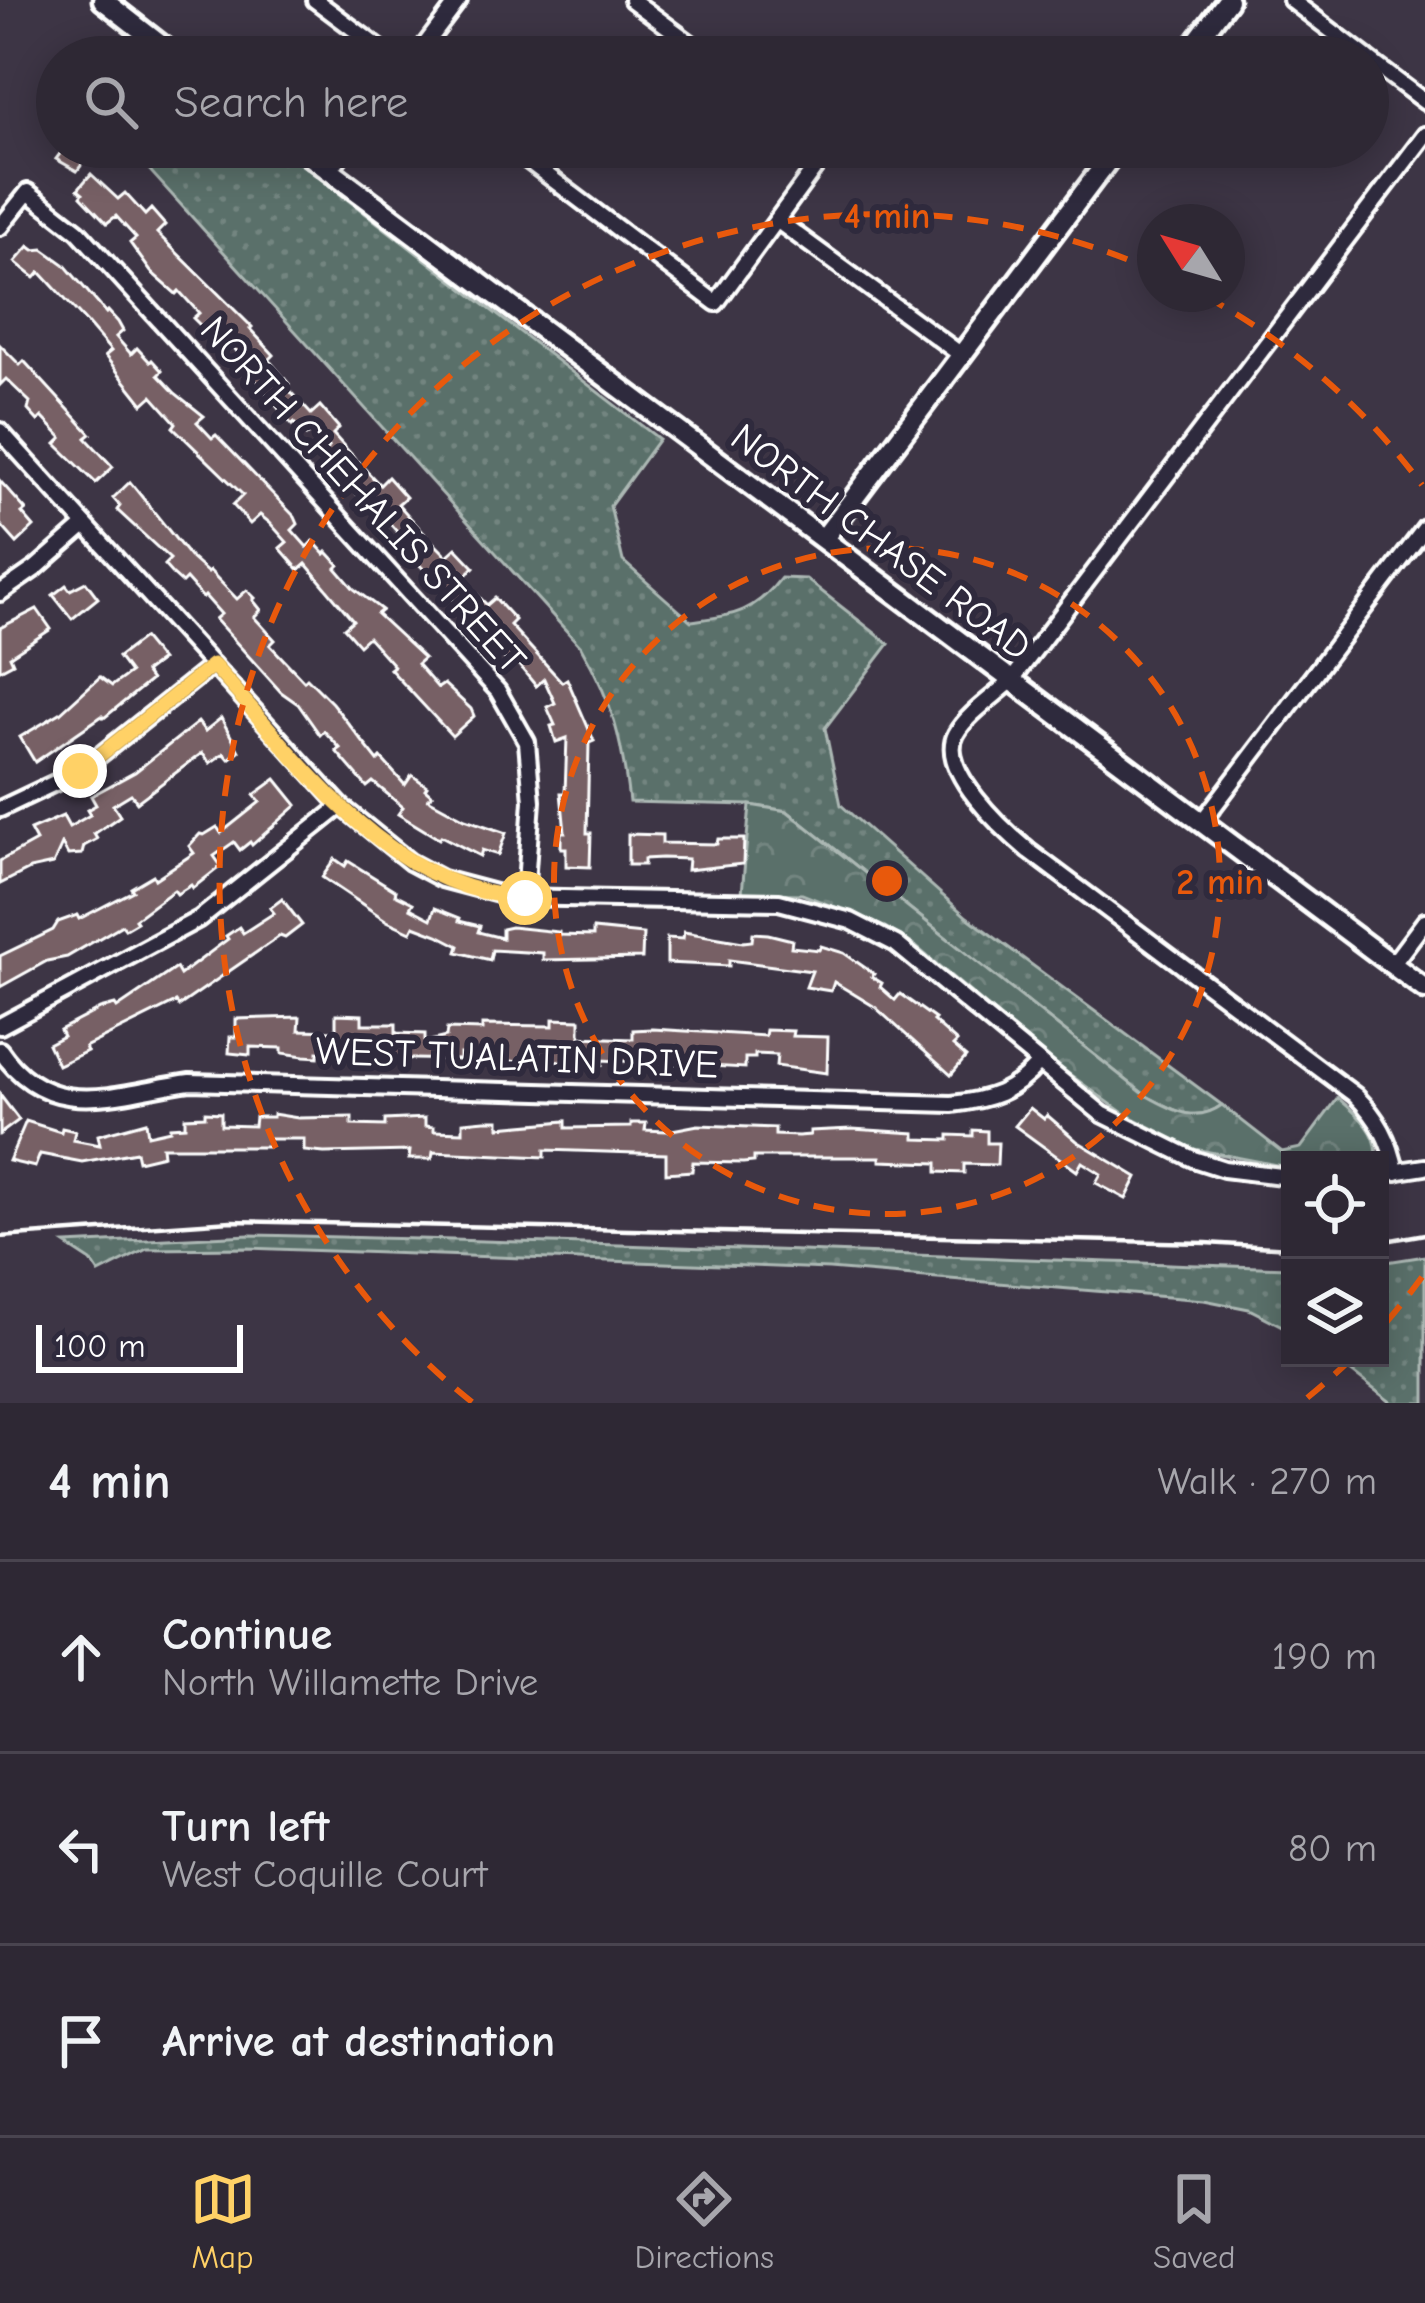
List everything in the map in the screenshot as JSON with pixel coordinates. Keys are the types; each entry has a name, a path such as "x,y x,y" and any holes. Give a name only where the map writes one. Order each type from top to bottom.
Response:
{"street":[{"path":"103,0 149,36"},
{"path":"315,0 363,36"},
{"path":"432,36 459,0"},
{"path":"632,0 681,36"},
{"path":"1201,36 1228,0"},
{"path":"1291,0 1338,36"},
{"path":"1389,75 1425,102"},
{"path":"1388,1151 1388,1139 1355,1095 1028,851 985,811 958,765 954,738 1012,680 1425,135"},
{"name":"NORTH CHASE ROAD","path":"326,168 1425,989"},
{"path":"538,168 716,303 816,168"},
{"path":"824,538 1101,168"},
{"name":"NORTH CHEHALIS STREET","path":"0,227 28,192 78,231 498,691 527,742 532,801 525,898"},
{"path":"778,221 960,354"},
{"path":"0,431 341,806 370,833 426,871 478,890 525,898 779,902 827,913 896,944 1102,1114 1167,1148 1224,1168 1281,1176"},
{"path":"0,593 85,525"},
{"path":"1202,823 1425,528"},
{"path":"0,809 80,771 213,665"},
{"path":"0,1025 199,919 341,806"},
{"path":"1392,965 1425,922"},
{"name":"WEST TUALATIN DRIVE","path":"0,1050 10,1065 47,1090 90,1100 190,1082 952,1104 1005,1092 1024,1081 1038,1064"},
{"path":"1389,1173 1425,1166"}],"green space":[{"path":"148,168 306,168 659,439 610,506 623,561 691,621 742,611 781,578 806,579 889,644 825,728 841,805 967,917 1222,1105 1192,1114 1145,1095 787,811 750,805 629,802 614,722 581,647"},
{"path":"750,805 787,811 1145,1095 1192,1114 1222,1105 1281,1151 1281,1166 1194,1149 1123,1113 1058,1066 914,945 885,927 802,894 742,893"},
{"path":"1338,1098 1360,1117 1377,1150 1287,1151 1301,1148"},
{"path":"250,1235 1281,1268 1281,1325 1249,1309 1204,1300 829,1269 247,1248 147,1249 99,1273 91,1261 65,1244"},
{"path":"1425,1256 1425,1403 1392,1403 1345,1367 1389,1367 1389,1262"}],"building":[{"path":"91,174 118,199 125,193 145,215 151,209 165,225 157,233 274,355 269,360 289,384 286,387 311,414 320,406 339,428 333,434 361,465 380,485 388,477 406,497 398,504 423,532 447,556 456,548 474,567 462,579 487,605 495,598 515,620 510,625 562,682 567,679 594,741 589,743 590,867 566,866 566,848 561,848 567,738 556,742 547,707 555,703 544,679 536,686 517,663 512,667 501,655 505,651 498,644 502,640 487,624 482,628 469,616 412,557 416,553 384,517 379,521 336,474 322,453 329,447 314,429 306,436 292,425 252,376 249,379 239,369 246,362 232,346 228,350 207,326 204,329 193,318 199,313 179,291 176,294 151,272 130,243 136,238 116,216 107,223 81,196 78,189"},
{"path":"29,246 43,249 64,264 118,322 123,331 116,337 131,354 137,348 152,360 162,371 158,375 204,416 197,422 212,438 216,435 295,517 298,524 292,530 307,547 313,541 327,552 354,589 382,610 377,614 424,658 417,664 438,688 444,684 471,709 474,716 452,736 390,669 394,666 368,637 359,645 344,628 353,620 306,564 299,570 280,548 287,542 270,523 260,515 250,524 233,505 243,495 173,427 176,423 152,396 143,404 105,356 111,351 40,272 35,278 15,262"},
{"path":"0,345 20,365 24,361 91,434 86,438 113,467 96,483 56,444 62,438 28,410 30,402 6,379 0,385"},
{"path":"0,481 26,510 22,513 34,527 17,543 0,524"},
{"path":"130,482 190,557 237,599 247,590 255,598 261,610 254,617 275,640 270,645 332,703 378,761 381,758 405,785 412,775 427,786 432,795 428,799 506,833 498,855 482,850 480,856 439,839 398,814 403,807 373,782 367,787 336,751 340,748 324,731 320,735 298,704 281,692 215,619 221,614 205,596 186,579 182,583 172,574 164,565 170,559 117,510 120,506 113,498"},
{"path":"86,582 98,598 72,619 53,595 66,585 70,590"},
{"path":"37,609 51,629 10,656 13,663 0,670 0,628"},
{"path":"143,638 161,660 145,672 151,680 104,718 35,762 20,737 60,713 100,677 112,686 130,673 118,657"},
{"path":"221,718 239,751 229,759 224,753 210,763 202,753 137,802 131,794 113,805 120,816 94,834 97,839 84,846 82,854 68,855 62,844 53,864 0,884 0,861 36,841 30,830 63,816 69,827 90,815 87,810 96,805 91,796 135,772 198,722 205,731"},
{"path":"276,779 297,805 252,845 240,850 234,842 214,856 221,866 193,888 177,894 174,890 125,929 122,925 67,957 47,961 0,987 0,956 53,930 58,922 77,915 79,919 153,875 155,879 194,853 189,846 200,834 217,827 221,833 260,802 254,795"},
{"path":"628,834 662,835 662,843 717,844 718,839 744,839 743,864 687,870 688,859 662,858 628,865"},
{"path":"335,859 345,866 348,861 396,891 413,903 410,908 431,919 435,908 480,926 478,932 502,938 502,929 511,927 559,935 593,936 593,929 643,934 642,958 543,960 543,953 492,950 490,960 457,952 459,946 438,935 414,926 411,932 387,921 322,877"},
{"path":"282,899 302,925 285,938 280,936 179,1006 176,1002 58,1065 48,1044 63,1036 60,1030 100,1009 117,1008 176,968 180,975 239,927 243,933 274,913 270,908"},
{"path":"684,932 743,942 752,941 753,933 768,934 792,940 791,947 819,950 821,946 844,953 874,974 895,1000 900,994 935,1019 966,1057 951,1075 875,1007 834,982 831,991 806,987 812,971 729,960 729,966 667,963 667,938 683,939"},
{"path":"336,1014 362,1015 362,1024 396,1024 396,1033 425,1034 425,1042 446,1037 447,1029 553,1026 553,1019 580,1020 580,1037 633,1039 633,1030 653,1029 765,1036 766,1030 793,1031 792,1036 828,1037 827,1073 776,1066 777,1055 755,1054 755,1058 745,1058 745,1068 602,1060 602,1065 518,1062 491,1058 491,1054 460,1054 460,1060 318,1052 318,1057 282,1053 282,1048 250,1047 250,1055 229,1053 230,1037 236,1037 236,1019 300,1017 299,1030 336,1031"},
{"path":"0,1095 19,1120 0,1134"},
{"path":"1030,1108 1137,1177 1126,1199 1096,1183 1101,1174 1082,1162 1077,1171 1015,1126"},
{"path":"205,1112 221,1113 221,1125 254,1126 255,1117 273,1114 352,1117 352,1125 385,1126 385,1120 425,1118 425,1126 434,1131 463,1132 463,1122 485,1120 499,1120 499,1127 566,1121 566,1128 646,1123 645,1130 667,1131 698,1125 775,1128 775,1135 798,1136 852,1129 949,1140 949,1135 973,1136 973,1130 987,1131 987,1143 998,1143 997,1165 964,1164 964,1173 937,1172 937,1163 880,1161 880,1157 754,1157 754,1162 743,1163 693,1162 692,1171 666,1173 666,1154 545,1150 545,1157 433,1152 432,1159 409,1159 410,1151 304,1151 304,1139 268,1139 268,1147 162,1147 163,1155 138,1161 136,1152 82,1162 40,1154 35,1167 9,1161 26,1121 61,1132 62,1128 75,1131 73,1140 100,1145 98,1135 146,1122 148,1135 185,1126 185,1117 205,1116"}],"railway":[{"path":"0,1237 231,1221 1281,1247"},
{"path":"1389,1240 1425,1234"}],"route":[{"path":"80,771 213,665 370,833 442,879 525,898"}]}
